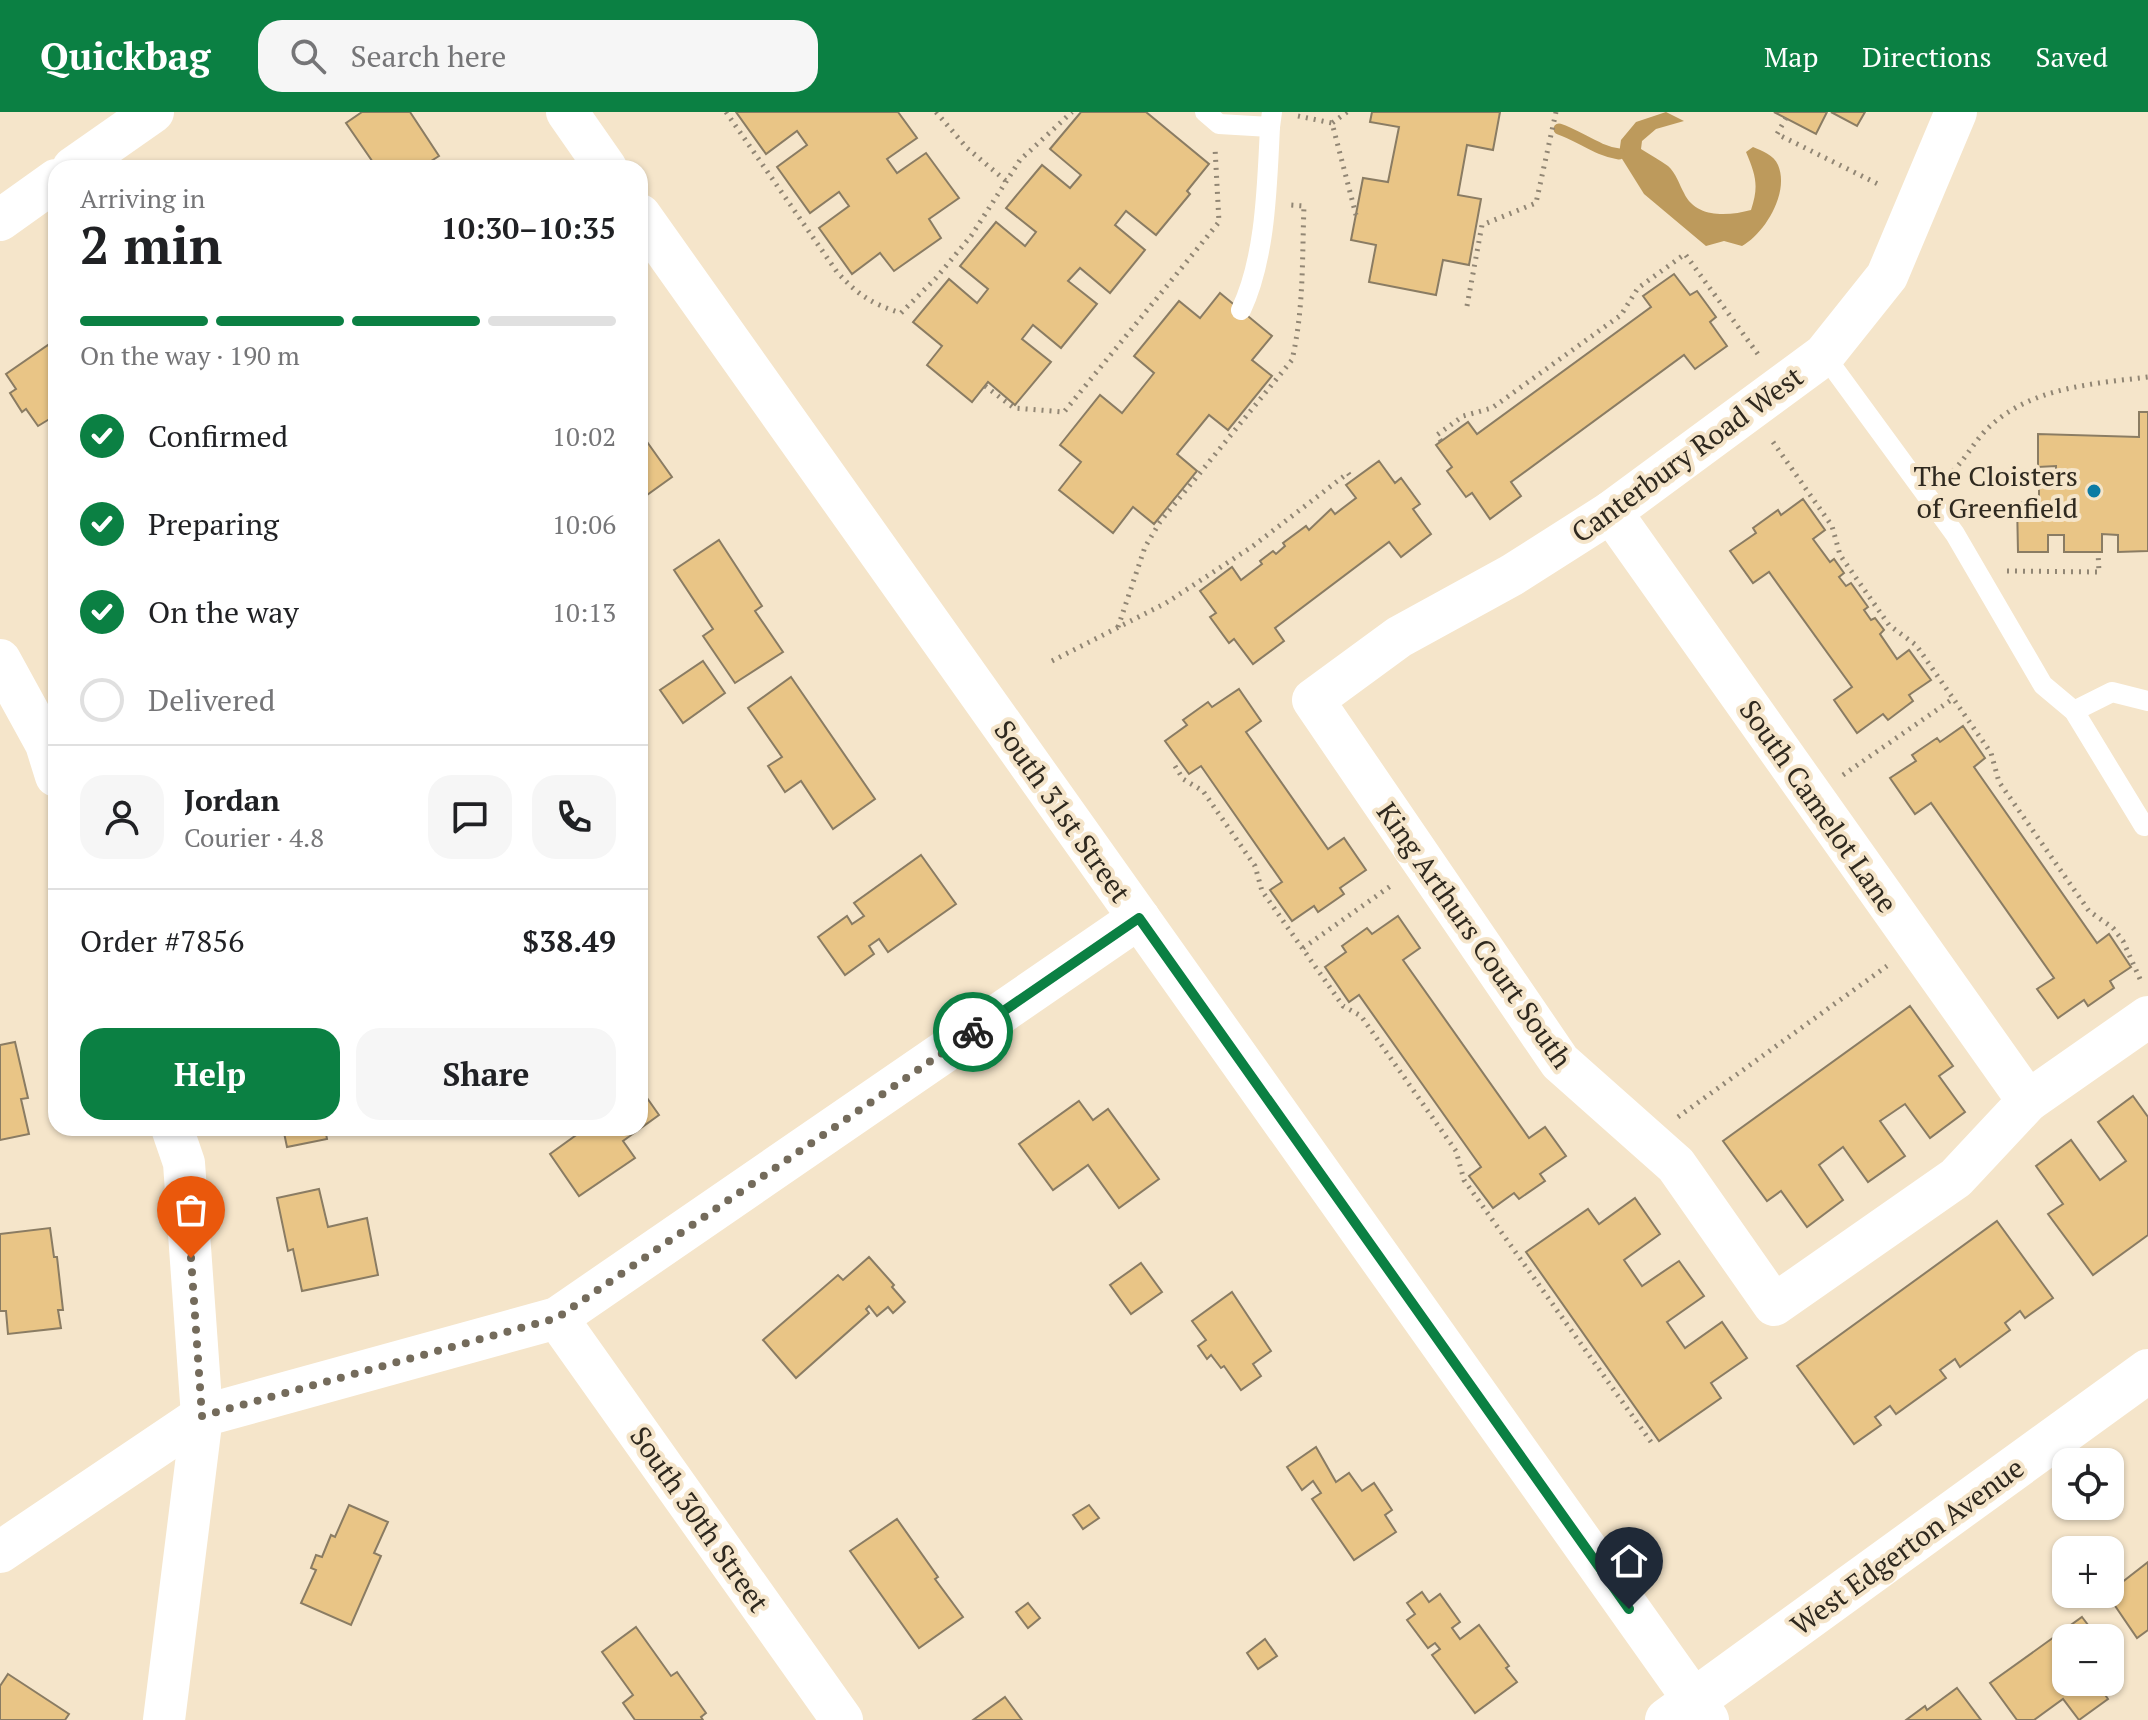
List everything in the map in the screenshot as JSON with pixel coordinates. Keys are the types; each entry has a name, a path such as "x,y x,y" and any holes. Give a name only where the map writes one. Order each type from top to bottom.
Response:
{"street":[{"path":"84,160 153,112"},
{"path":"567,112 600,160"},
{"name":"Canterbury Road West","path":"1313,700 1399,637 1512,575 1611,512 1824,355 1887,276 1956,112"},
{"path":"0,220 48,186"},
{"name":"South 31st Street","path":"648,226 1139,918 1690,1713"},
{"name":"South Camelot Lane","path":"1611,512 2028,1101"},
{"path":"0,660 48,750"},
{"name":"King Arthurs Court South","path":"1313,700 1560,1062 1676,1165 1774,1305 1956,1178 2028,1101"},
{"path":"0,1552 202,1416 557,1318 1139,918"},
{"path":"2028,1101 2145,1000"},
{"path":"164,1720 202,1416 184,1163 175,1136"},
{"name":"South 30th Street","path":"557,1318 842,1720"},
{"name":"West Edgerton Avenue","path":"1690,1713 2148,1371"}],"lane":[{"path":"1212,118 1271,119 1265,203 1251,288 1241,310"},
{"path":"1824,355 1955,534 2043,685 2074,711 2144,826 2148,824"},
{"path":"2074,711 2112,692 2148,701"}],"path":[{"path":"726,112 837,272 856,293 901,313 971,236 1020,160 1072,112"},
{"path":"936,112 967,148 1006,181"},
{"path":"1347,112 1332,123 1356,215"},
{"path":"1467,306 1482,225 1536,203 1556,112"},
{"path":"985,386 1014,408 1064,412 1219,222 1212,118"},
{"path":"1786,118 1777,134 1918,206"},
{"path":"1118,627 1145,547 1160,522 1292,360 1299,333 1304,206 1265,203"},
{"path":"1441,441 1437,435 1463,416 1492,408 1621,315 1638,288 1685,254 1766,398 1832,526 1840,555 1889,625 1916,645 1954,698 1991,753 1999,782 2089,911 2113,928 2123,941 2145,1000"},
{"path":"1925,493 1954,470 1988,428 2030,402 2062,389 2096,381 2148,377"},
{"path":"1052,661 1166,603 1253,546 1348,473 1353,480"},
{"path":"1982,580 2002,571 2099,572 2098,552"},
{"path":"1813,797 1954,698"},
{"path":"1175,766 1183,779 1203,791 1255,866 1262,891 1343,1006 1361,1016 1422,1102 1456,1151 1464,1180 1651,1442"},
{"path":"1303,948 1422,864"},
{"path":"1647,1140 1917,945"}],"shaded area":[{"path":"1666,112 1684,121 1656,129 1642,141 1641,149 1668,166 1696,207 1714,214 1751,210 1755,181 1746,152 1753,147 1767,154 1778,165 1781,188 1773,212 1759,232 1742,246 1724,241 1706,246 1644,194 1619,154 1621,140 1636,122"}],"building":[{"path":"362,112 410,112 439,156 433,160 371,160 346,123"},
{"path":"736,112 898,112 917,138 887,159 897,173 926,153 959,198 929,219 941,238 894,271 880,253 852,274 819,228 849,206 839,192 810,213 777,167 807,145 797,131 766,154"},
{"path":"1081,112 1146,112 1209,164 1187,191 1190,194 1156,235 1126,211 1115,225 1145,250 1110,293 1080,268 1068,281 1097,304 1061,348 1033,325 1022,339 1051,362 1015,405 988,382 972,402 927,365 942,346 913,322 949,279 977,303 988,289 960,266 996,222 1025,246 1036,232 1006,208 1042,165 1070,188 1081,175 1050,149"},
{"path":"1372,112 1500,112 1493,150 1467,145 1458,195 1481,199 1469,265 1443,260 1436,295 1369,282 1376,245 1351,240 1363,178 1388,182 1399,127 1370,122"},
{"path":"1774,112 1827,112 1816,134"},
{"path":"1831,112 1865,112 1857,126"},
{"path":"1674,274 1690,295 1697,291 1716,317 1710,322 1727,346 1695,369 1684,355 1511,482 1521,496 1490,519 1472,493 1466,497 1447,471 1452,467 1436,445 1468,422 1477,434 1651,307 1643,296"},
{"path":"1220,293 1272,336 1252,360 1272,376 1228,430 1209,415 1177,454 1197,471 1154,524 1133,507 1113,533 1059,490 1081,462 1060,445 1100,395 1122,413 1154,373 1134,356 1179,301 1200,318"},
{"path":"48,345 48,420 38,426 26,409 22,412 10,393 16,389 6,374"},
{"name":"The Cloisters of Greenfield","path":"2139,412 2148,412 2148,551 2118,552 2118,535 2102,534 2102,552 2064,552 2064,535 2048,535 2048,552 2018,552 2017,502 2039,502 2039,480 2056,480 2056,466 2038,467 2038,434 2139,437"},
{"path":"648,443 672,477 648,494"},
{"path":"1379,461 1395,483 1401,478 1420,504 1413,509 1431,534 1401,557 1389,542 1275,628 1284,641 1253,664 1234,639 1229,643 1210,617 1216,613 1200,591 1232,567 1241,580 1262,564 1260,561 1273,551 1276,554 1285,546 1283,543 1306,526 1309,530 1331,509 1335,514 1356,498 1346,485"},
{"path":"1803,499 1825,530 1813,539 1830,562 1834,559 1844,573 1839,577 1846,586 1851,583 1868,607 1864,610 1884,630 1880,634 1897,659 1909,650 1931,680 1909,695 1913,701 1888,720 1883,714 1857,733 1834,700 1852,687 1769,572 1753,583 1730,551 1756,533 1753,528 1778,510 1781,515"},
{"path":"719,540 762,606 755,611 783,652 735,683 703,636 713,629 674,570"},
{"path":"703,661 725,693 683,723 660,690"},
{"path":"791,677 875,799 833,829 801,781 785,792 768,766 782,757 748,708"},
{"path":"1239,689 1261,721 1246,732 1328,849 1344,838 1366,870 1340,888 1344,894 1318,912 1314,906 1292,921 1270,890 1282,882 1201,766 1189,774 1165,741 1187,725 1183,720 1208,702 1212,707"},
{"path":"1963,726 1985,758 1974,767 2097,943 2109,934 2131,967 2110,981 2114,988 2088,1006 2084,1000 2058,1018 2037,989 2054,978 1931,803 1915,814 1890,778 1916,761 1912,755 1937,738 1940,742"},
{"path":"921,855 956,904 888,952 879,939 869,946 874,954 845,975 818,937 847,916 852,924 864,916 854,903"},
{"path":"1398,916 1420,948 1403,960 1529,1138 1545,1127 1566,1156 1540,1174 1545,1181 1519,1199 1514,1193 1493,1208 1469,1176 1481,1167 1359,995 1349,1002 1325,967 1346,952 1342,946 1367,928 1372,934"},
{"path":"1910,1006 1953,1066 1939,1076 1965,1112 1930,1138 1905,1104 1880,1121 1905,1156 1868,1182 1843,1147 1819,1165 1843,1200 1807,1227 1781,1191 1767,1201 1723,1141"},
{"path":"15,1042 28,1098 21,1099 29,1134 0,1140 0,1045"},
{"path":"2133,1096 2148,1117 2148,1235 2093,1275 2048,1214 2063,1204 2036,1166 2071,1140 2100,1180 2126,1161 2098,1122"},
{"path":"648,1099 659,1115 648,1123"},
{"path":"1079,1101 1093,1120 1108,1109 1159,1179 1119,1208 1088,1165 1053,1190 1019,1144"},
{"path":"285,1136 326,1136 327,1139 287,1147"},
{"path":"575,1136 630,1136 623,1141 635,1158 579,1196 550,1154"},
{"path":"319,1189 328,1227 367,1218 378,1275 302,1291 293,1249 288,1251 277,1198"},
{"path":"1635,1198 1660,1234 1624,1260 1642,1286 1679,1261 1704,1296 1667,1322 1685,1348 1722,1322 1747,1358 1711,1383 1721,1398 1659,1441 1526,1252 1588,1209 1599,1224"},
{"path":"1997,1221 2053,1298 2025,1318 2020,1311 2005,1323 2010,1330 1960,1367 1955,1359 1940,1370 1946,1378 1896,1414 1890,1406 1875,1417 1881,1425 1854,1444 1797,1366"},
{"path":"50,1228 63,1310 58,1310 61,1328 8,1334 6,1311 0,1311 0,1234"},
{"path":"869,1257 905,1302 893,1313 888,1307 877,1316 869,1306 866,1309 869,1313 796,1378 763,1340 838,1275 843,1280"},
{"path":"1141,1263 1162,1292 1131,1314 1110,1285"},
{"path":"1232,1292 1271,1351 1253,1364 1261,1376 1241,1390 1224,1366 1221,1368 1211,1355 1207,1359 1198,1346 1206,1340 1192,1321"},
{"path":"1316,1447 1336,1482 1349,1473 1362,1491 1374,1483 1392,1510 1385,1515 1396,1532 1354,1560 1312,1499 1321,1493 1313,1481 1302,1490 1287,1467"},
{"path":"349,1505 388,1522 374,1553 381,1556 351,1625 301,1603 316,1570 311,1568 316,1555 322,1557"},
{"path":"1089,1505 1099,1518 1083,1529 1073,1515"},
{"path":"897,1519 963,1617 919,1648 850,1551"},
{"path":"2148,1562 2148,1630 2137,1638 2117,1608 2124,1608 2124,1581"},
{"path":"1422,1592 1429,1602 1440,1594 1460,1622 1452,1628 1460,1639 1479,1625 1517,1682 1475,1713 1432,1655 1440,1649 1435,1643 1428,1648 1407,1620 1415,1614 1407,1603"},
{"path":"1028,1603 1040,1618 1028,1628 1016,1612"},
{"path":"2082,1617 2087,1624 2072,1624"},
{"path":"636,1627 671,1676 677,1672 706,1713 701,1717 703,1720 635,1720 623,1703 633,1695 602,1652"},
{"path":"1265,1639 1277,1656 1258,1669 1247,1653"},
{"path":"2052,1639 2052,1696 2106,1696 2108,1699 2079,1720 2063,1699 2034,1720 2017,1720 1990,1683"},
{"path":"8,1674 69,1714 65,1720 0,1720 0,1686"},
{"path":"1957,1688 1981,1720 1906,1720 1925,1706 1927,1710"},
{"path":"1005,1697 1022,1720 973,1720"}],"waterway":[{"path":"1559,129 1603,150 1619,154"}],"way so far":[{"path":"191,1258 202,1416 557,1318 973,1032"}],"place":[{"name":"The Cloisters of Greenfield","path":"2094,491"}],"route":[{"path":"973,1032 1139,918 1629,1609"}]}
